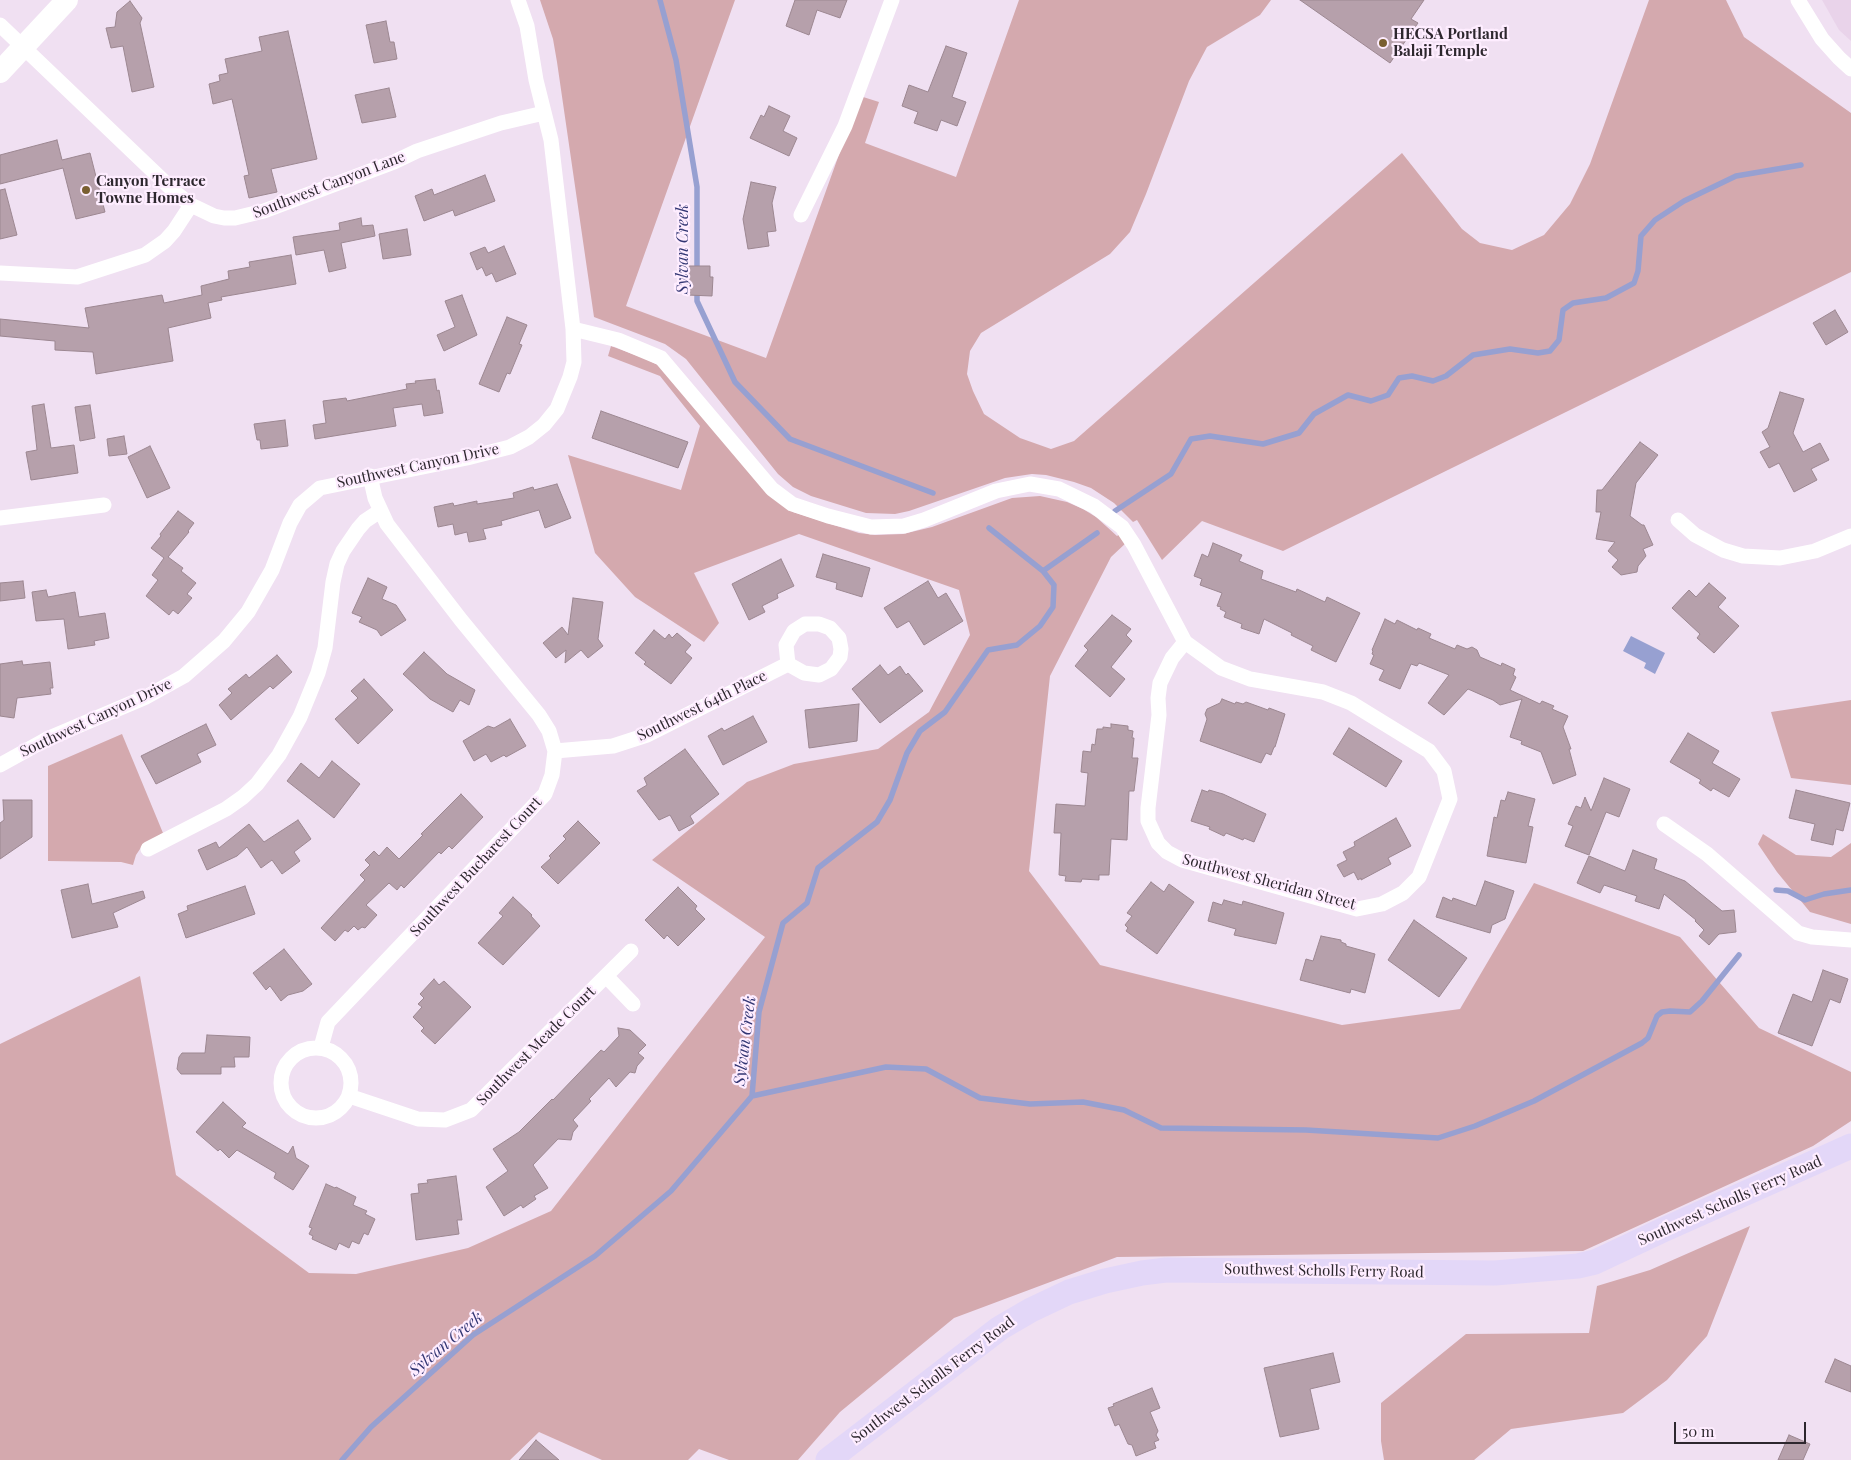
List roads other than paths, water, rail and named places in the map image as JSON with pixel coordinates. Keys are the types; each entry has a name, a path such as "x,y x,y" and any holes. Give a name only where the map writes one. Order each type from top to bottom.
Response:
{"main road":[{"path":"0,72 67,0"},
{"name":"Southwest Scholls Ferry Road","path":"828,1460 1000,1328 1031,1310 1069,1292 1106,1281 1166,1270 1495,1272 1578,1266 1595,1262 1851,1146"}],"street":[{"name":"Southwest Canyon Drive","path":"0,765 46,739 146,697 184,676 224,641 248,612 272,570 290,522 300,505 320,488 370,476 467,458 510,446 529,437 544,425 557,409 570,378 574,362 573,329 551,140 527,26 518,0"},
{"path":"801,215 845,126 892,0"},
{"path":"1798,0 1822,39 1851,69"},
{"name":"Southwest Canyon Lane","path":"0,26 190,206 224,218 234,218 256,213 394,162 417,151 501,123 544,113"},
{"path":"0,272 77,278 144,255 165,241 181,222 190,206"},
{"name":"Southwest Sheridan Street","path":"573,329 618,340 661,358 772,489 792,504 871,527 904,526 924,520 996,491 1030,484 1059,488 1094,506 1122,527 1134,545 1185,642 1221,668 1250,679 1323,692 1351,703 1429,751 1444,771 1450,799 1419,877 1403,893 1382,904 1357,909 1182,860 1167,852 1158,843 1148,821 1148,808 1158,724 1160,683 1172,658 1185,642"},
{"name":"Southwest Bucharest Court","path":"321,1047 328,1022 545,794 552,775 555,751 549,731 539,715 460,620 387,524 374,498 370,476"},
{"path":"0,518 104,505"},
{"path":"148,849 226,809 243,797 257,784 279,755 300,717 318,673 325,648 337,564 343,551 358,529 380,512"},
{"path":"1678,520 1694,535 1724,550 1743,556 1780,558 1815,551 1851,536"},
{"name":"Southwest 64th Place","path":"555,751 614,746 647,735 788,664"},
{"path":"1664,824 1707,854 1798,933 1812,937 1851,940"},
{"name":"Southwest Meade Court","path":"348,1096 418,1119 445,1120 471,1110 631,951"},
{"name":"Southwest Meade Court","path":"606,976 633,1004"},
{"path":"321,1047 335,1052 346,1064 350,1074 351,1086 344,1103 328,1116 317,1118 303,1116 292,1110 284,1099 280,1087 281,1073 287,1061 297,1052 308,1048 321,1047"}],"water":[{"path":"1631,636 1665,653 1655,674 1644,668 1646,663 1623,651"}],"waterway":[{"name":"Sylvan Creek","path":"660,0 676,60 697,187 697,272"},
{"path":"1115,511 1171,474 1191,439 1210,436 1263,444 1299,433 1314,414 1348,395 1371,401 1388,395 1399,378 1412,376 1433,381 1446,376 1473,355 1510,349 1538,353 1550,351 1559,340 1563,310 1573,303 1606,298 1634,283 1638,271 1641,236 1655,220 1684,201 1736,176 1801,165"},
{"name":"Sylvan Creek","path":"697,288 697,301 735,382 790,439 933,493"},
{"name":"Sylvan Creek","path":"342,1460 371,1427 473,1335 595,1256 671,1191 752,1096 759,1012 783,923 807,903 818,868 877,822 890,800 907,753 920,731 945,712 988,650 1017,645 1040,626 1053,607 1054,585 1043,571 989,528"},
{"path":"1043,571 1097,533"},
{"path":"1776,890 1788,891 1805,900 1824,894 1851,890"},
{"path":"752,1096 886,1067 926,1069 980,1098 1030,1104 1083,1102 1124,1110 1161,1128 1306,1130 1438,1138 1475,1126 1534,1101 1642,1043 1648,1038 1657,1016 1662,1012 1670,1011 1690,1012 1702,1001 1739,955"}],"place":[{"name":"HECSA Portland Balaji Temple","path":"1383,43"},
{"name":"Canyon Terrace Towne Homes","path":"86,190"}]}
